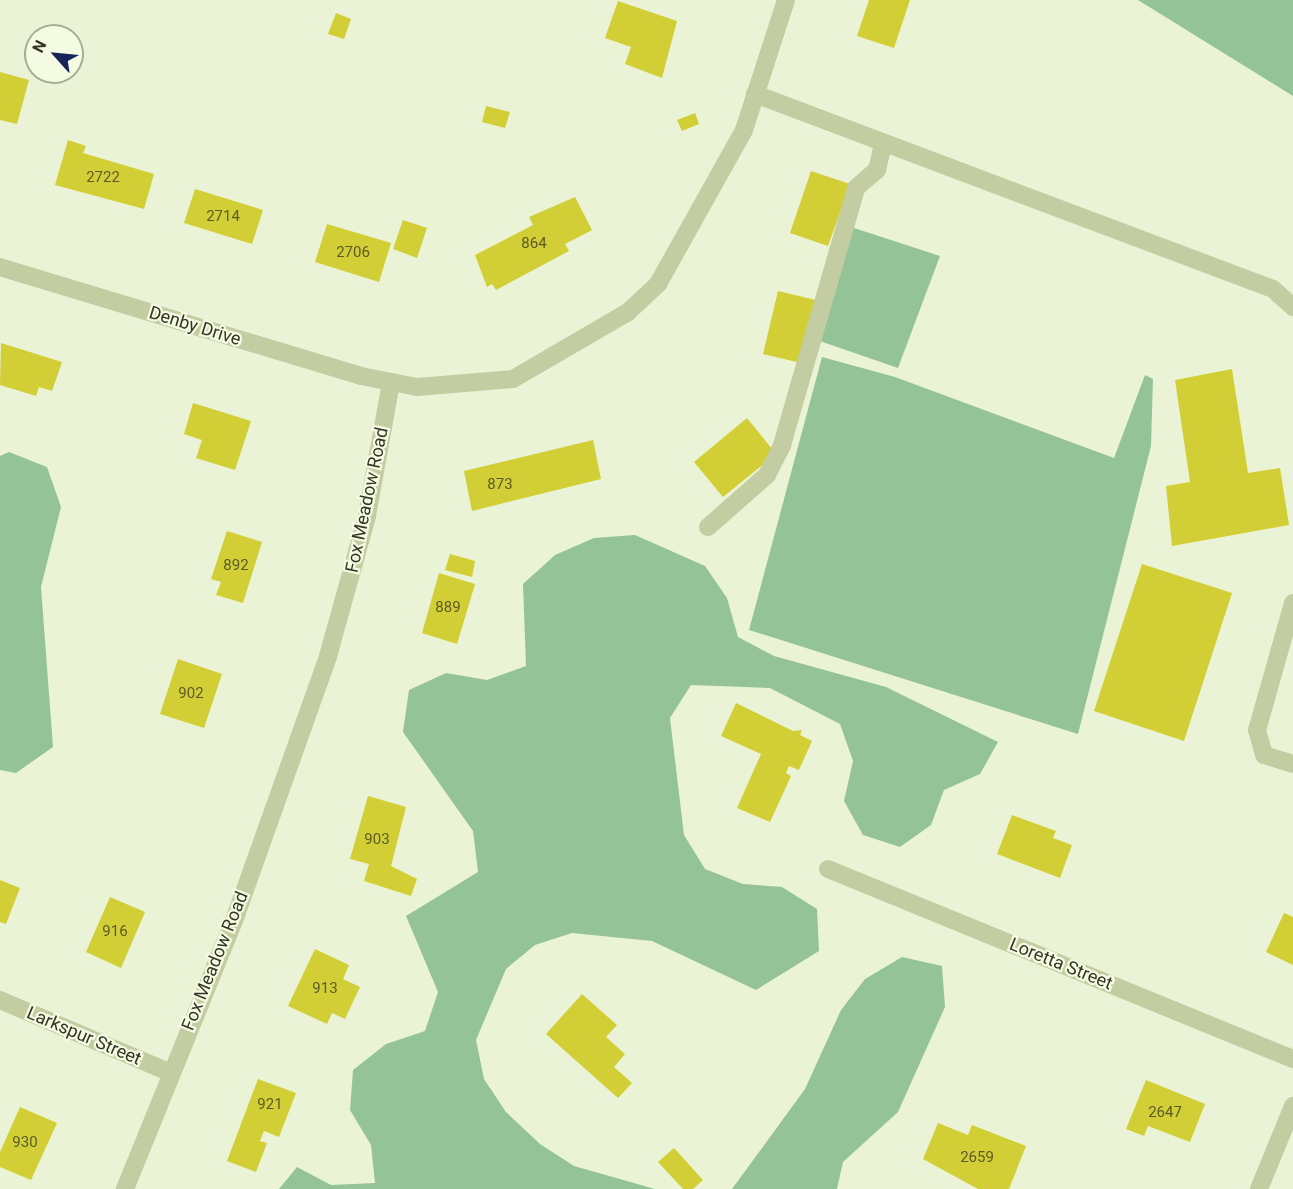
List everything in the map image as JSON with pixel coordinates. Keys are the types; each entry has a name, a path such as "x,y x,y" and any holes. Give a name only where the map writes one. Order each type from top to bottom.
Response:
{"street":[{"path":"391,382 460,386 513,379 628,312 658,284 698,220 755,94 786,0"},
{"path":"755,94 1273,289 1293,307"},
{"path":"708,528 767,475 782,445 856,188 877,170 883,144"},
{"name":"Denby Drive","path":"0,267 391,382"},
{"name":"Fox Meadow Road","path":"125,1189 169,1072 236,915 328,656 367,516 391,382"},
{"path":"1293,603 1257,730 1264,754 1293,764"},
{"name":"Loretta Street","path":"828,869 1293,1059"},
{"name":"Larkspur Street","path":"0,1000 169,1072"},
{"path":"1259,1189 1293,1106"}],"green space":[{"path":"1138,0 1293,0 1293,96"},
{"path":"848,226 940,256 898,368 811,338"},
{"path":"822,357 895,377 1114,458 1145,375 1153,379 1151,446 1078,734 749,630"},
{"path":"9,452 47,467 61,507 41,587 53,747 16,773 0,770 0,456"},
{"path":"635,535 705,566 727,598 738,637 774,656 886,687 998,742 980,774 944,790 931,825 900,847 863,835 844,801 853,761 840,724 770,688 691,685 670,718 684,835 705,869 743,884 782,887 817,909 819,951 756,990 652,941 572,933 535,945 506,969 476,1040 484,1079 506,1112 540,1144 574,1166 655,1189 279,1189 297,1167 331,1185 375,1183 371,1145 350,1110 353,1070 386,1044 425,1031 438,992 406,916 478,872 473,831 403,732 409,690 446,673 487,680 526,666 523,584 555,555 594,538"},
{"path":"902,957 942,966 945,1007 898,1112 843,1162 837,1189 732,1189 805,1089 841,1010 865,979"}],"building":[{"path":"869,0 910,0 894,48 857,36"},
{"path":"618,1 677,21 662,78 625,64 631,47 605,38"},
{"path":"336,13 351,19 344,39 328,34"},
{"path":"0,72 24,79 24,84 28,84 17,124 0,120"},
{"path":"486,106 510,112 505,128 482,122"},
{"path":"695,113 699,124 682,131 677,120"},
{"path":"68,140 86,146 83,153 154,174 144,209 55,185"},
{"path":"811,171 850,184 828,246 790,233"},
{"path":"195,189 263,210 252,244 184,223"},
{"path":"575,197 592,230 565,244 569,251 496,290 492,284 487,287 475,255 533,225 529,217"},
{"path":"403,220 427,228 417,258 393,249"},
{"path":"327,224 391,243 379,282 315,262"},
{"path":"778,291 816,300 801,363 763,354"},
{"path":"1,343 62,362 52,391 39,387 36,396 0,385"},
{"path":"1232,369 1248,473 1280,468 1289,525 1172,546 1166,486 1190,482 1175,380"},
{"path":"193,403 251,421 235,470 196,458 202,440 184,434"},
{"path":"747,418 776,454 723,497 694,462"},
{"path":"593,440 601,479 472,511 464,471"},
{"path":"227,531 262,542 243,603 216,595 221,582 211,579"},
{"path":"450,554 475,561 472,577 445,570"},
{"path":"1142,564 1232,593 1184,741 1094,711"},
{"path":"439,573 475,584 457,644 422,633"},
{"path":"178,659 222,674 204,728 160,714"},
{"path":"736,703 793,731 802,730 800,735 812,741 799,770 789,766 786,773 791,776 770,822 737,808 761,754 721,736"},
{"path":"368,796 406,807 391,866 417,879 411,896 364,881 369,864 350,859"},
{"path":"1012,815 1056,831 1053,838 1072,845 1060,878 997,854"},
{"path":"0,880 20,888 6,924 0,922"},
{"path":"110,897 145,912 121,968 86,952"},
{"path":"1284,913 1293,917 1293,965 1266,952"},
{"path":"315,949 349,965 343,979 360,987 345,1019 332,1013 327,1024 288,1006"},
{"path":"582,994 617,1025 606,1037 625,1054 614,1067 632,1083 618,1098 546,1034"},
{"path":"258,1079 296,1093 279,1137 264,1131 260,1141 267,1143 256,1172 227,1161"},
{"path":"1146,1080 1205,1104 1190,1142 1148,1126 1144,1136 1126,1129"},
{"path":"20,1107 57,1123 31,1180 0,1167 0,1152"},
{"path":"938,1123 968,1135 972,1125 1026,1146 1009,1189 978,1189 923,1159"},
{"path":"674,1148 703,1180 693,1189 683,1189 658,1162"}]}
